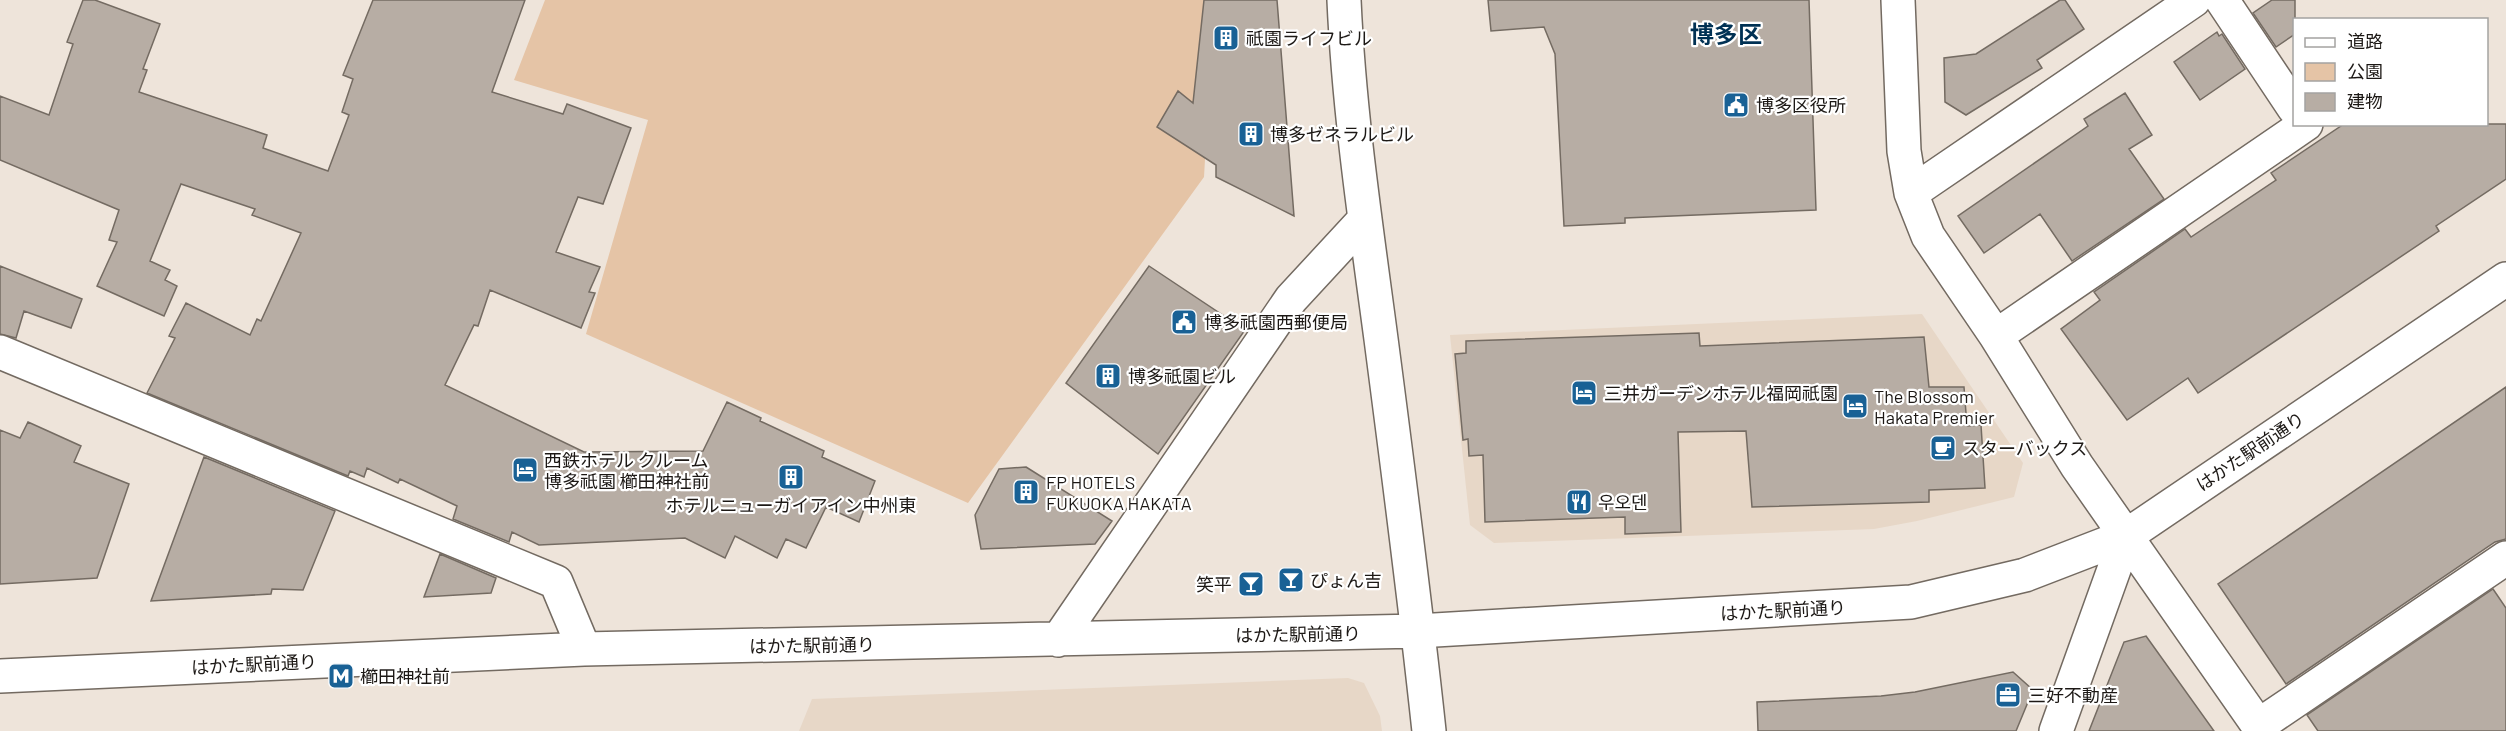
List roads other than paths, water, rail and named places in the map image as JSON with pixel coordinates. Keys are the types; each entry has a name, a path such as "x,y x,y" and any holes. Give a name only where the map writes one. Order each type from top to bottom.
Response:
{"street":[{"path":"1344,0 1347,55 1365,219 1419,631 1429,731"},
{"path":"1898,0 1904,151 1911,194 1928,236 1996,336 2077,466 2260,728 2506,558"},
{"path":"1911,194 2194,0"},
{"path":"2222,0 2293,105"},
{"path":"1996,336 2303,126"},
{"path":"1058,640 1291,299 1365,219"},
{"name":"はかた駅前通り","path":"0,676 584,650 1419,631 1911,602 2025,576 2126,536 2506,279"},
{"path":"0,352 556,582 584,650"},
{"path":"2056,731 2126,536"}],"place":[{"name":"祇園ライフビル","path":"1226,38"},
{"name":"博多区役所","path":"1736,105"},
{"name":"博多ゼネラルビル","path":"1251,134"},
{"name":"博多祇園西郵便局","path":"1184,322"},
{"name":"博多祇園ビル","path":"1108,376"},
{"name":"三井ガーデンホテル福岡祇園","path":"1584,393"},
{"name":"The Blossom Hakata Premier","path":"1855,406"},
{"name":"スターバックス","path":"1943,448"},
{"name":"西鉄ホテル クルーム 博多祇園 櫛田神社前","path":"525,470"},
{"name":"ホテルニューガイアイン中州東","path":"791,477"},
{"name":"FP HOTELS FUKUOKA HAKATA","path":"1026,492"},
{"name":"우오덴","path":"1579,502"},
{"name":"ぴょん吉","path":"1291,580"},
{"name":"笑平","path":"1251,584"},
{"name":"櫛田神社前","path":"341,676"},
{"name":"三好不動産","path":"2008,695"}],"district":[{"name":"博多区","path":"1726,33"}]}
